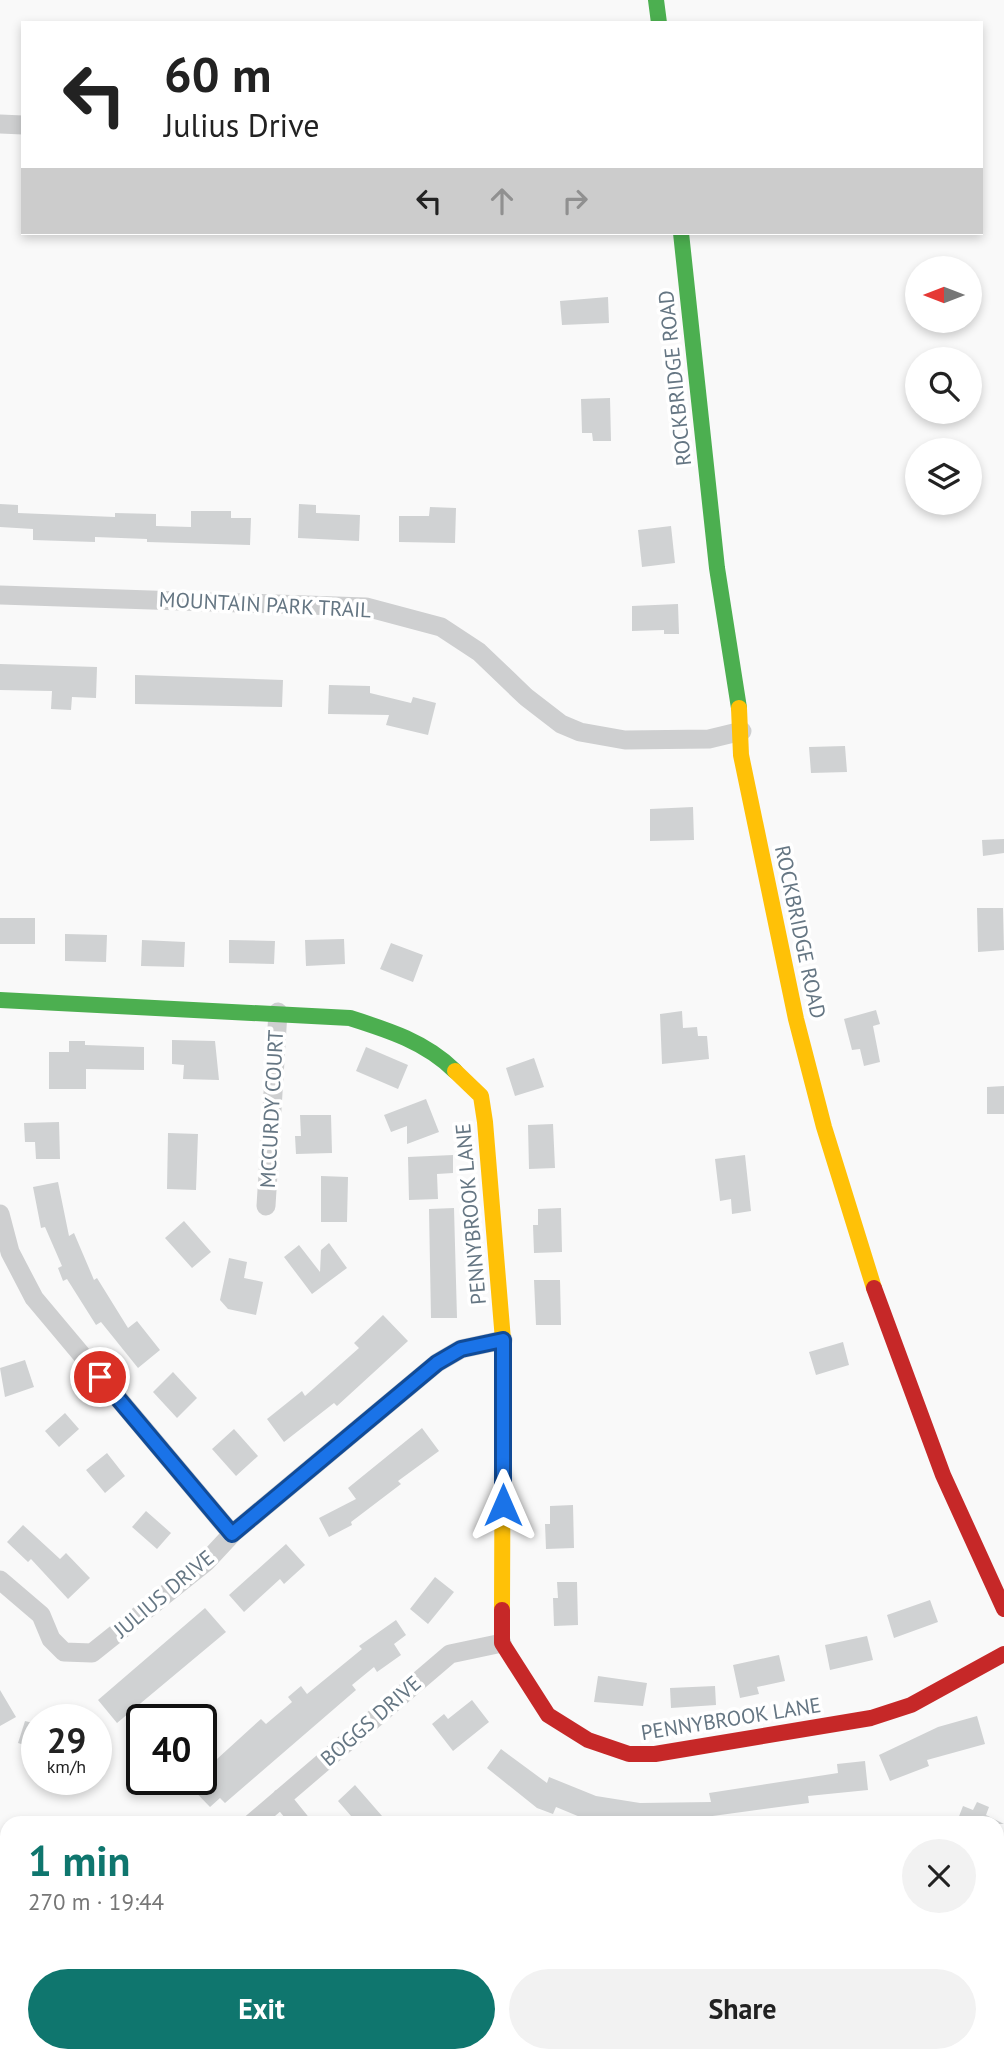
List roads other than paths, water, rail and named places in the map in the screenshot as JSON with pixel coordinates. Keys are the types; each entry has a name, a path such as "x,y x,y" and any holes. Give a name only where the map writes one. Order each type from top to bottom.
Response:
{"street":[{"path":"656,0 659,21"},
{"path":"0,124 21,125"},
{"name":"ROCKBRIDGE ROAD","path":"681,235 717,568 742,731 741,755 805,1055 864,1258 909,1388 965,1530 1004,1609"},
{"name":"MOUNTAIN PARK TRAIL","path":"0,595 366,607 441,627 479,652 561,724 580,732 625,740 709,739 742,731"},
{"name":"PENNYBROOK LANE","path":"0,1000 278,1012 349,1018 399,1033 444,1060 481,1097 503,1340 502,1643 548,1715 588,1740 629,1754 655,1754 871,1718 911,1705 1004,1654"},
{"name":"MCCURDY COURT","path":"266,1206 278,1012"},
{"path":"0,1214 10,1252 34,1298 232,1534"},
{"name":"JULIUS DRIVE","path":"0,1580 41,1615 51,1639 64,1652 92,1653 206,1562 232,1534 437,1363 461,1349 503,1340"},
{"name":"BOGGS DRIVE","path":"260,1816 450,1654 502,1643"},
{"path":"281,1798 296,1816"}]}
